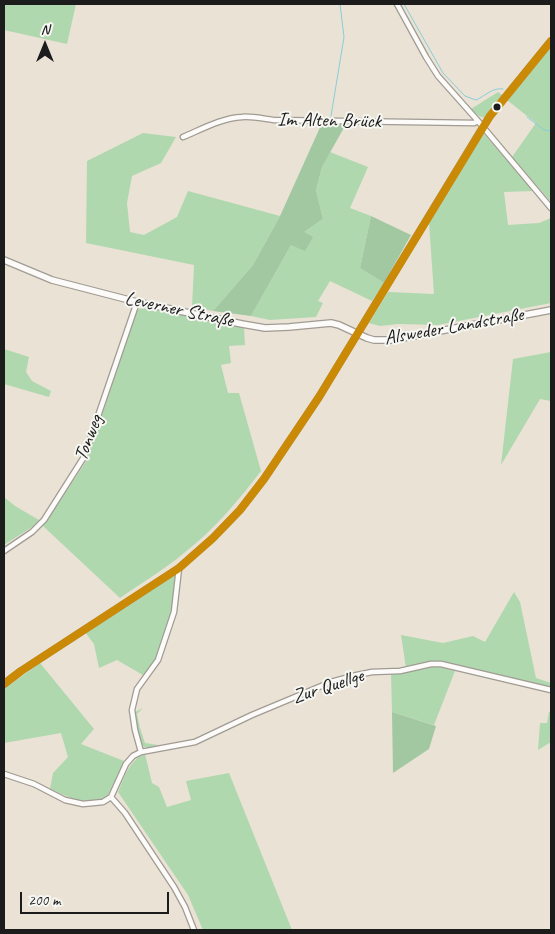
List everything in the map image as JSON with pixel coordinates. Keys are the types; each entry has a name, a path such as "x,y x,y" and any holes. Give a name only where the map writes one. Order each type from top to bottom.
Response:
{"street":[{"path":"397,4 438,76 551,208"},
{"path":"4,684 29,665 179,568 214,538 234,517 264,479 319,397 490,116 551,41"},
{"name":"Im Alten Brück","path":"183,137 219,122 245,116 274,120 474,123 478,121"},
{"name":"Leverner Straße","path":"4,260 52,280 137,302 242,324 265,328 331,323 339,324 357,333"},
{"name":"Tonweg","path":"4,551 32,532 44,520 84,457 137,302"},
{"name":"Alsweder Landstraße","path":"357,333 374,340 392,340 551,310"},
{"path":"4,774 34,784 65,800 83,804 103,802 111,797 126,764 141,752 132,710 137,689 158,660 174,612 179,568"},
{"name":"Zur Quellge","path":"141,752 195,742 252,715 331,682 372,672 400,671 431,664 441,664 551,690"},
{"path":"111,797 125,813 174,887 185,907 194,930"}],"green space":[{"path":"4,4 76,4 67,44 4,30"},
{"path":"551,47 551,202 512,157 536,123 507,100"},
{"path":"498,92 502,95 485,118 479,116 471,109"},
{"path":"322,123 346,124 322,167 316,190 323,219 304,232 313,237 305,251 291,245 251,316 213,311 253,265 280,216"},
{"path":"143,133 176,137 161,163 132,176 127,203 130,232 144,235 177,217 188,191 280,216 253,265 213,311 192,307 194,265 86,243 87,161"},
{"path":"483,133 534,191 504,192 508,225 539,223 551,218 551,303 438,325 398,324 380,326 369,323 388,292 434,294 429,223"},
{"path":"330,152 368,167 350,208 371,216 360,268 384,283 372,301 330,281 318,301 323,303 316,317 270,320 251,316 291,245 304,232 323,219 316,190 322,167"},
{"path":"371,216 411,235 384,283 360,268"},
{"path":"145,307 244,328 245,345 229,346 231,363 221,365 228,393 239,393 261,471 205,535 169,565 120,598 43,526 87,460 137,310"},
{"path":"4,349 29,357 26,372 32,381 51,391 49,397 4,384"},
{"path":"551,352 551,401 540,399 501,465 513,359"},
{"path":"4,497 39,520 32,527 4,545"},
{"path":"176,573 181,575 177,612 164,652 148,678 117,660 99,668 94,644 85,632"},
{"path":"514,592 520,602 536,678 551,683 551,689 442,663 406,668 401,635 443,643 473,636 485,642"},
{"path":"40,663 94,729 81,744 124,761 108,795 102,799 86,802 50,789 53,773 68,757 61,733 4,743 4,689"},
{"path":"428,667 439,667 455,671 434,725 392,712 391,674"},
{"path":"143,708 137,714 145,743 158,745 148,748 142,746 137,730 135,712"},
{"path":"392,712 436,726 429,749 393,773"},
{"path":"549,712 551,712 551,742 538,750 540,723 547,723"},
{"path":"145,754 152,783 159,787 167,807 191,800 186,781 229,773 292,930 203,930 188,895 118,792 131,765"}],"waterway":[{"path":"331,116 344,37 340,4"},
{"path":"404,4 443,73 465,96 476,100 492,91 503,89"},
{"path":"527,117 544,130 551,131"}],"transit line":[{"path":"4,684 179,568 213,538 240,510 264,479 319,397 490,116 551,41"}]}
